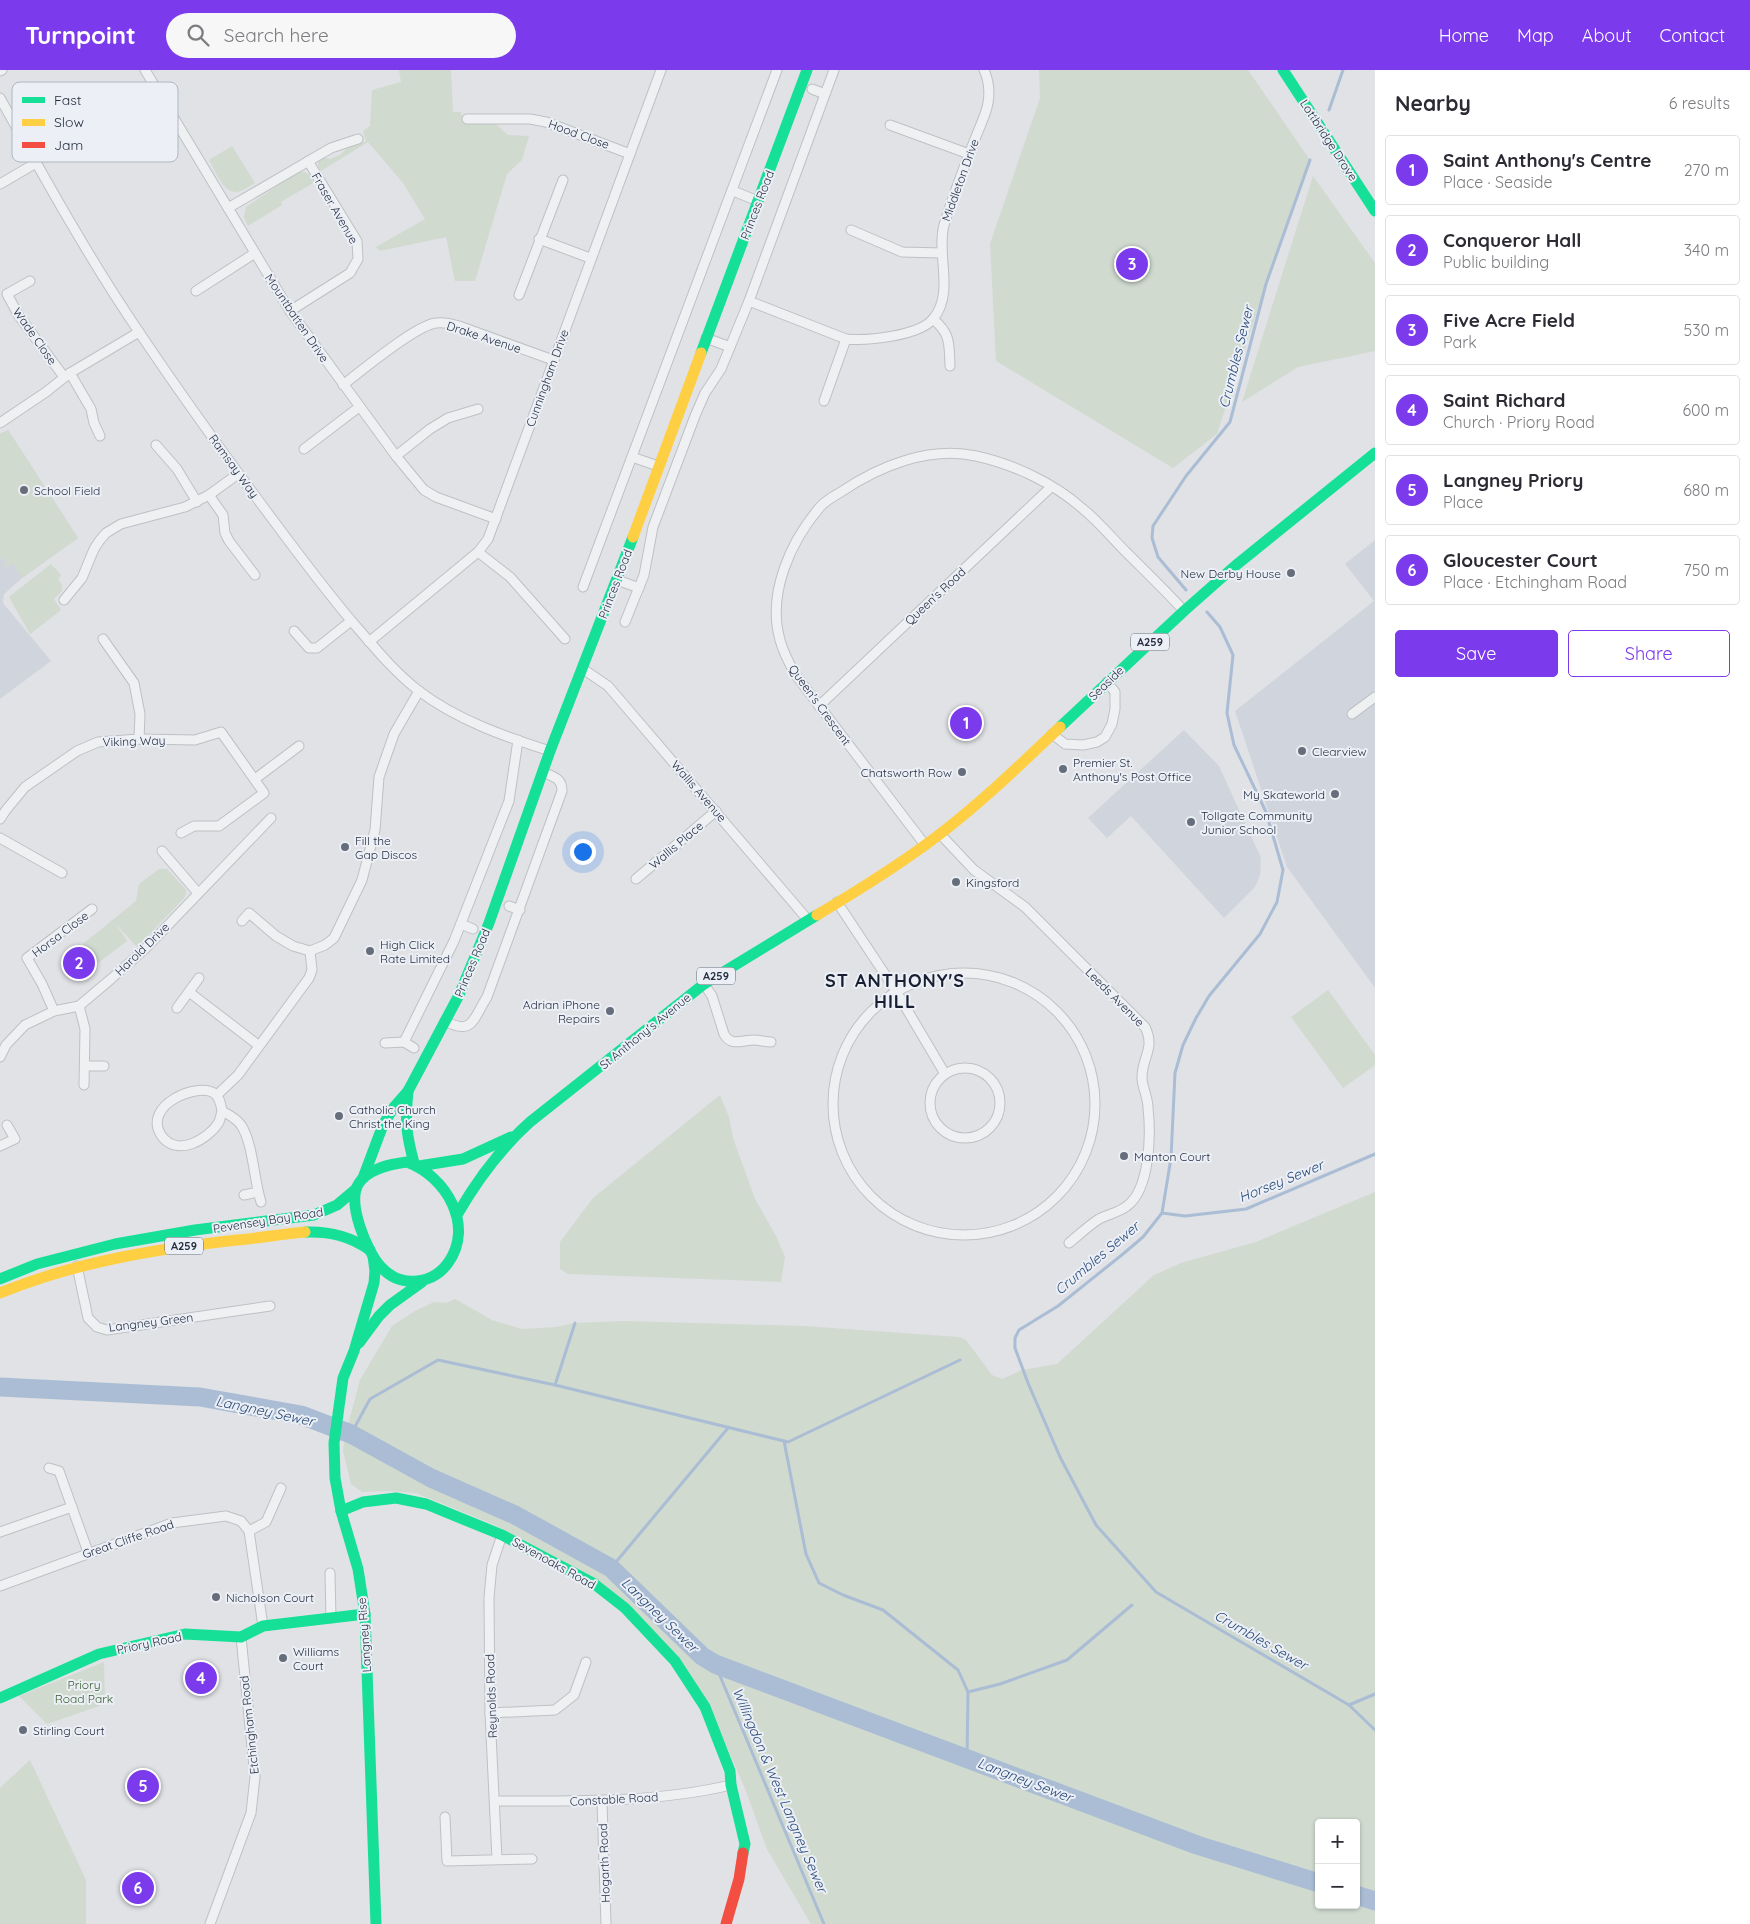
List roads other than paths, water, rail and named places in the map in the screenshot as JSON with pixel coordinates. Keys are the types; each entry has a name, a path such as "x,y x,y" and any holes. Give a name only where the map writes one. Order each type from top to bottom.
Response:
{"main road":[{"name":"Princes Road","path":"363,1178 383,1125 394,1107 408,1091 459,996 489,923 550,751 617,580 807,70"},
{"name":"Lottbridge Drove","path":"1283,70 1375,211"},
{"name":"Seaside","path":"933,839 987,795 1107,682 1235,566 1375,453"},
{"name":"St Anthony's Avenue","path":"457,1216 468,1193 515,1135 704,984 873,881 933,839"},
{"name":"Princes Road","path":"408,1091 405,1119 406,1133 416,1165"},
{"name":"St Anthony's Avenue","path":"416,1165 463,1159 515,1135"},
{"path":"407,1162 416,1165 434,1177 442,1187 457,1216 460,1228 459,1241 453,1255 444,1268 431,1279 422,1282 409,1282 391,1276 381,1268 372,1253 355,1210 356,1189 363,1178 379,1169 407,1162"},
{"name":"Pevensey Bay Road","path":"0,1279 20,1270 75,1252 166,1234 314,1215 331,1210 356,1189"},
{"name":"Pevensey Bay Road","path":"0,1293 77,1266 137,1253 312,1232 346,1236 372,1253"},
{"name":"Langney Rise","path":"372,1253 375,1271 374,1284 354,1351 343,1378 334,1443 335,1478 358,1569 365,1614 376,1924"},
{"name":"Langney Rise","path":"354,1351 379,1316 390,1305 422,1282"},
{"name":"Sevenoaks Road","path":"342,1511 363,1502 396,1498 426,1504 502,1535 593,1583 625,1608 675,1662 705,1706 730,1771 731,1785 745,1844 739,1879 726,1924"},
{"path":"241,1638 263,1626 365,1614"},
{"name":"Priory Road","path":"0,1698 98,1654 185,1634 241,1638"}],"street":[{"name":"Mountbatten Drive","path":"145,70 153,82"},
{"name":"Cunningham Drive","path":"369,642 478,552 488,539 590,258 661,70"},
{"path":"583,587 777,70"},
{"name":"Princes Road","path":"625,622 647,565 653,527 691,425 720,369 749,301 834,70"},
{"name":"Middleton Drive","path":"933,319 940,306 943,294 943,228 988,105 989,82 984,70"},
{"path":"812,89 825,94"},
{"name":"Ramsay Way","path":"0,98 12,120"},
{"name":"Hood Close","path":"467,119 530,119 546,122 630,154"},
{"name":"Mountbatten Drive","path":"178,124 290,311 396,456 424,490 436,497 496,519"},
{"path":"890,125 969,154"},
{"name":"Fraser Avenue","path":"228,208 331,148 358,139"},
{"name":"Fraser Avenue","path":"290,311 350,273 358,259 357,241 308,161"},
{"path":"0,184 36,163"},
{"name":"Ramsay Way","path":"36,163 139,332 238,474 369,642 419,692 450,711 518,740 550,751"},
{"path":"519,295 562,180"},
{"path":"733,191 758,201"},
{"path":"851,230 902,252 942,253"},
{"path":"540,239 590,258"},
{"path":"196,291 255,253"},
{"name":"Wade Close","path":"30,282 4,296 68,375 91,408 94,423 100,436"},
{"path":"749,301 846,339 863,340 885,337 914,329 933,319 944,328 948,336 950,366"},
{"name":"Drake Avenue","path":"343,385 414,332 435,323 459,326 553,360"},
{"name":"Wade Close","path":"0,422 68,375 139,332"},
{"path":"706,338 730,347"},
{"path":"824,401 846,339"},
{"path":"304,449 360,407"},
{"path":"396,456 430,429 448,418 478,409"},
{"path":"156,445 177,469 197,502"},
{"name":"Queen's Crescent","path":"933,839 818,706 795,674 785,656 779,638 776,607 778,591 789,557 821,506 851,484 885,467 905,460 928,455 974,455 1014,468 1052,487 1082,508 1184,611"},
{"path":"632,457 658,466"},
{"path":"64,600 82,578 94,549 100,540 113,528 197,502 238,474"},
{"name":"Queen's Road","path":"818,706 1052,487"},
{"path":"209,495 223,515 225,532 229,541 256,575"},
{"path":"478,552 510,577 565,639"},
{"path":"617,580 639,588"},
{"path":"294,631 309,648 314,649 351,621"},
{"path":"103,639 134,684 140,714 139,739"},
{"name":"Wallis Avenue","path":"583,669 608,686 808,920"},
{"path":"1052,734 1065,744 1083,745 1096,742 1105,737 1112,724 1115,708 1115,692 1107,682"},
{"path":"242,921 249,913 276,936 293,946 310,951 325,946 334,938 362,880 375,830 379,777 394,734 419,692"},
{"path":"1352,714 1375,697"},
{"name":"Viking Way","path":"0,820 25,787 76,751 98,742 139,739 195,740 221,732 264,793 219,826 194,826 180,833"},
{"path":"404,1042 430,991 460,924 509,800 518,740"},
{"path":"255,779 299,746"},
{"path":"445,1022 457,1028 464,1028 470,1024 487,997 562,791 562,784 559,779 543,772"},
{"name":"Wallis Place","path":"636,879 716,811"},
{"name":"Harold Drive","path":"0,1057 6,1045 25,1025 54,1011 79,1006 146,948 271,818"},
{"path":"0,838 62,873"},
{"name":"Leeds Avenue","path":"933,839 1025,907 1145,1027 1148,1034 1150,1046 1142,1074 1148,1108 1148,1151 1143,1182 1137,1195 1128,1206 1100,1219 1069,1243"},
{"path":"162,851 198,893"},
{"path":"837,902 896,992 945,1074"},
{"path":"509,906 520,910"},
{"name":"Horsa Close","path":"54,1011 42,984 27,958 92,909"},
{"path":"460,924 473,929"},
{"path":"217,1095 238,1075 258,1045 309,978 312,970 310,951"},
{"path":"965,972 989,976 1016,985 1041,1001 1059,1018 1074,1038 1089,1068 1094,1092 1095,1116 1092,1140 1083,1162 1070,1183 1054,1201 1034,1215 1013,1226 983,1234 954,1235 929,1230 906,1222 885,1208 867,1192 853,1173 842,1151 835,1128 833,1104 835,1079 842,1056 853,1034 868,1014 896,992 917,981 941,974 965,972"},
{"path":"177,1008 199,978"},
{"path":"704,984 712,996 727,1039 736,1042 753,1040 771,1042"},
{"path":"189,992 258,1045"},
{"path":"79,1006 85,1029 84,1085"},
{"path":"385,1043 404,1042 414,1048"},
{"path":"85,1066 104,1066"},
{"path":"967,1067 981,1071 992,1080 999,1092 1001,1106 997,1119 987,1130 978,1136 962,1138 952,1135 939,1126 932,1112 931,1096 935,1085 945,1074 967,1067"},
{"path":"210,1090 217,1095 222,1111 218,1122 211,1131 189,1145 174,1146 163,1139 158,1129 157,1115 169,1102 195,1091 210,1090"},
{"path":"222,1111 235,1118 242,1126 261,1202"},
{"path":"0,1146 15,1139 7,1124"},
{"path":"244,1195 258,1192"},
{"name":"Langney Green","path":"77,1266 88,1318 96,1326 107,1330 270,1306"},
{"path":"48,1468 59,1471 88,1552"},
{"path":"263,1626 249,1531 266,1522 280,1488"},
{"path":"0,1532 72,1507"},
{"name":"Great Cliffe Road","path":"0,1586 88,1552 172,1523 226,1516 241,1521 249,1531"},
{"name":"Reynolds Road","path":"497,1859 490,1713 489,1598 492,1565 502,1535"},
{"path":"330,1573 331,1618"},
{"name":"Etchingham Road","path":"210,1924 251,1813 256,1777 241,1638"},
{"path":"490,1713 555,1710 574,1695 586,1662"},
{"name":"Constable Road","path":"495,1801 602,1802 695,1794 731,1785"},
{"name":"Hogarth Road","path":"602,1802 606,1924"},
{"path":"445,1817 447,1861 532,1859"}],"waterway":[{"name":"Crumbles Sewer","path":"1329,110 1343,70"},
{"name":"Crumbles Sewer","path":"1186,590 1158,557 1152,538 1153,526 1186,476 1230,422 1266,284 1310,160"},
{"name":"Crumbles Sewer","path":"1207,612 1220,627 1233,655 1227,713 1234,745 1266,812 1283,870 1277,902 1260,934 1209,996 1183,1045 1175,1073 1171,1158 1162,1213 1143,1237 1123,1254 1058,1306 1019,1330 1015,1338 1015,1348 1060,1457 1096,1525 1156,1592 1349,1705 1375,1730"},
{"name":"Horsey Sewer","path":"1162,1213 1185,1216 1246,1209 1375,1154"},
{"path":"555,1385 575,1323"},
{"path":"351,1434 370,1399 438,1360 555,1385 788,1442 960,1360"},
{"name":"Langney Sewer","path":"0,1387 200,1397 301,1415 351,1434 431,1478 515,1515 611,1568 702,1656 715,1664 1197,1845 1315,1882"},
{"path":"611,1568 728,1428"},
{"path":"784,1441 806,1554 819,1583 843,1595 883,1610 958,1670 968,1692 967,1758"},
{"path":"968,1692 1000,1684 1067,1660 1132,1605"},
{"name":"Willingdon & West Langney Sewer","path":"715,1664 824,1924"},
{"path":"1349,1705 1375,1694"},
{"name":"Langney Sewer","path":"1360,1896 1375,1901"}],"place":[{"name":"Five Acre Field","path":"1132,264"},
{"name":"School Field","path":"24,490"},
{"name":"New Derby House","path":"1291,573"},
{"name":"Saint Anthony's Centre","path":"966,723"},
{"name":"Clearview","path":"1302,751"},
{"name":"Premier St. Anthony's Post Office","path":"1063,769"},
{"name":"Chatsworth Row","path":"962,772"},
{"name":"My Skateworld","path":"1335,794"},
{"name":"Tollgate Community Junior School","path":"1191,822"},
{"name":"Fill the Gap Discos","path":"345,847"},
{"name":"Kingsford","path":"956,882"},
{"name":"High Click Rate Limited","path":"370,951"},
{"name":"Conqueror Hall","path":"79,963"},
{"name":"Adrian iPhone Repairs","path":"610,1011"},
{"name":"Catholic Church Christ the King","path":"339,1116"},
{"name":"Manton Court","path":"1124,1156"},
{"name":"Nicholson Court","path":"216,1597"},
{"name":"Williams Court","path":"283,1658"},
{"name":"Saint Richard","path":"201,1678"},
{"name":"Stirling Court","path":"23,1730"},
{"name":"Langney Priory","path":"143,1786"},
{"name":"Gloucester Court","path":"138,1888"}],"district":[{"name":"ST ANTHONY'S HILL","path":"895,990"}],"park label":[{"name":"Priory Road Park","path":"84,1691"}]}
